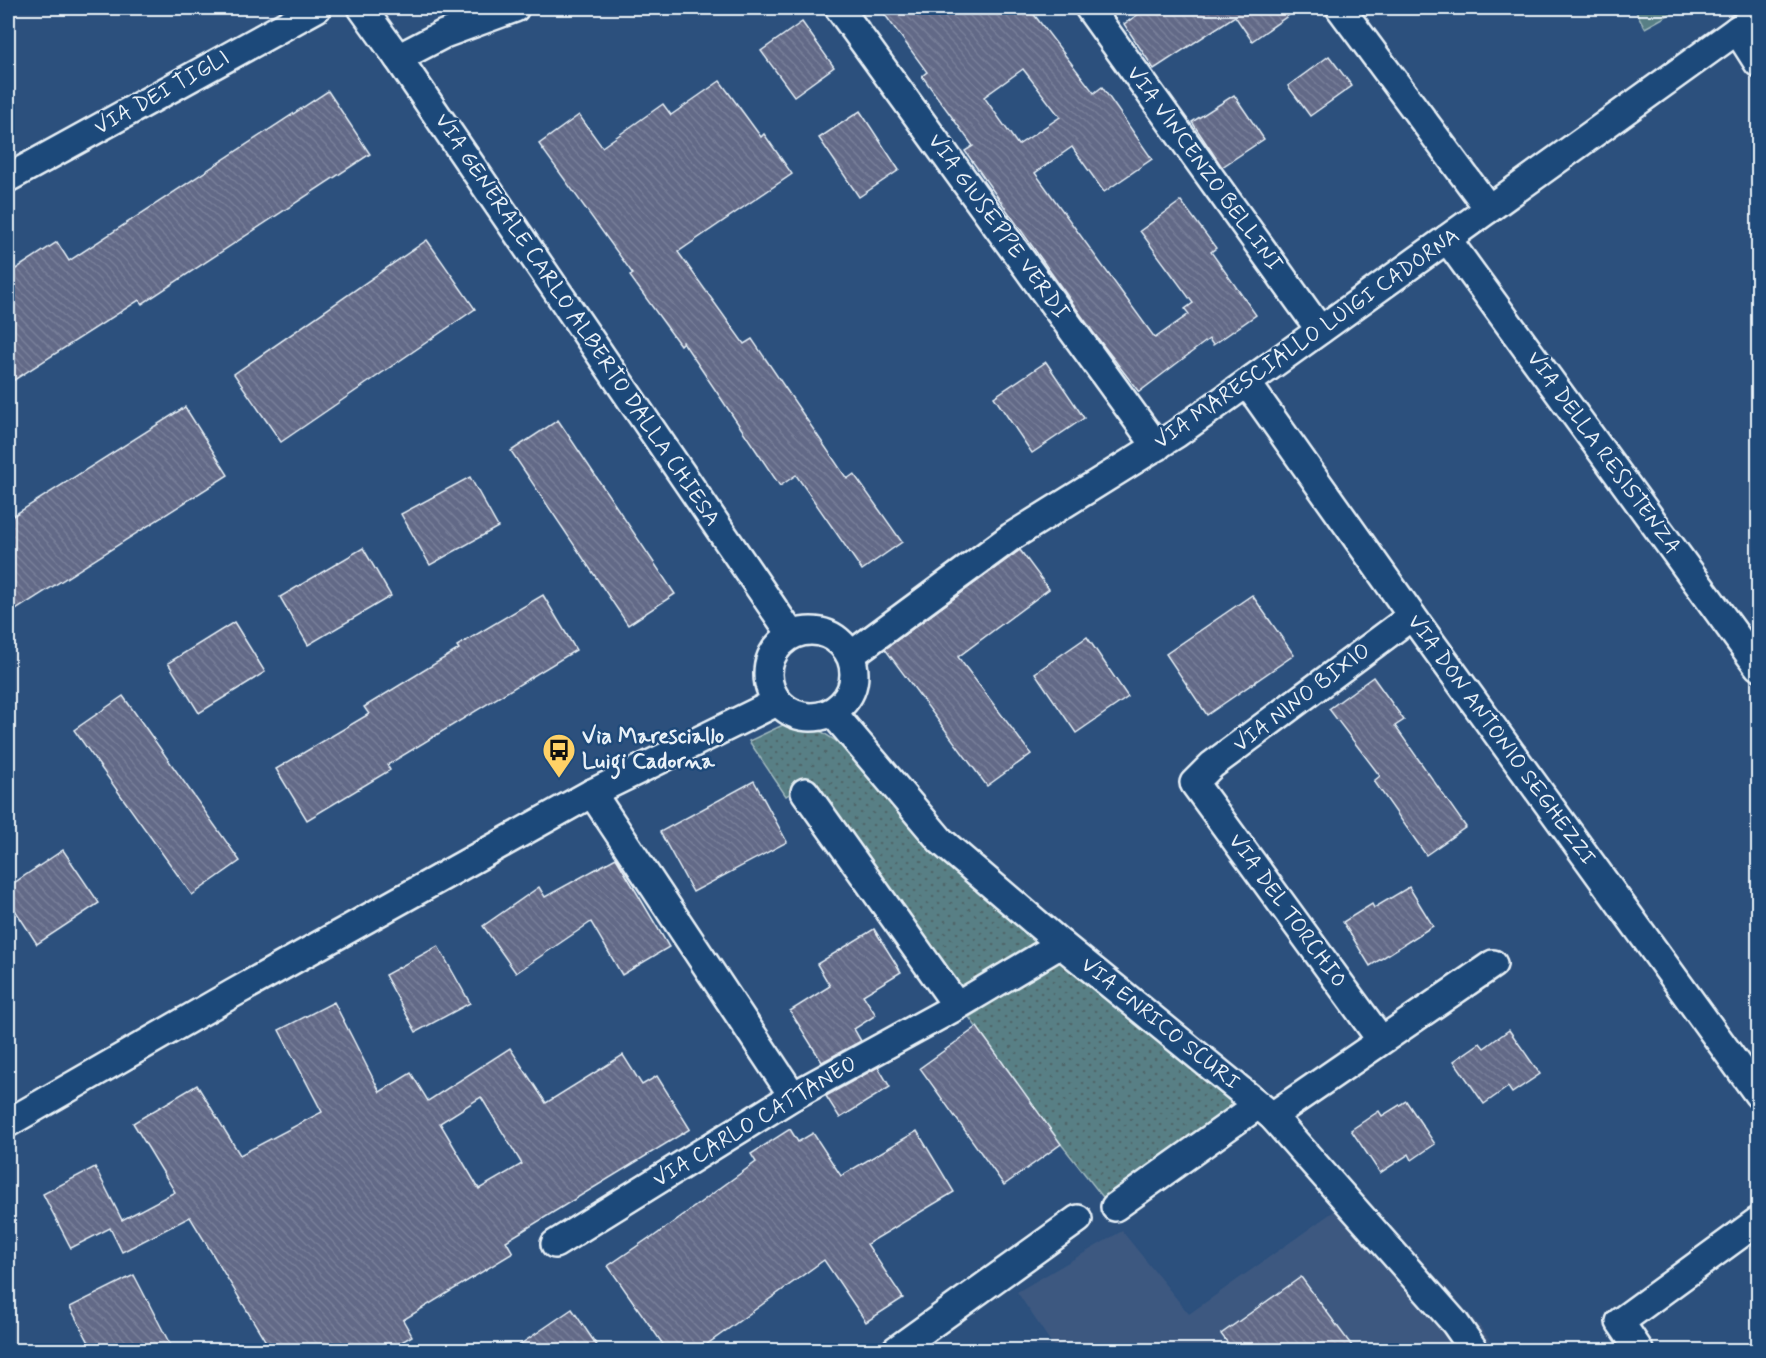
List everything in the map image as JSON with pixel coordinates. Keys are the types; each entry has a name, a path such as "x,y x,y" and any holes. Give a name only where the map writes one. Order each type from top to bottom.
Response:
{"street":[{"name":"VIA DEI TIGLI","path":"8,178 317,8"},
{"name":"VIA GENERALE CARLO ALBERTO DALLA CHIESA","path":"362,8 791,634"},
{"path":"398,58 444,34 515,8"},
{"name":"VIA GIUSEPPE VERDI","path":"839,8 1156,447"},
{"name":"VIA VINCENZO BELLINI","path":"1089,8 1320,330"},
{"path":"1340,8 1490,209"},
{"path":"1748,22 1758,63"},
{"name":"VIA MARESCIALLO LUIGI CADORNA","path":"851,655 1011,537 1156,447 1247,383 1748,22"},
{"name":"VIA DELLA RESISTENZA","path":"1448,239 1758,666"},
{"name":"VIA DON ANTONIO SEGHEZZI","path":"1247,383 1412,616 1758,1094"},
{"name":"VIA NINO BIXIO","path":"1194,783 1212,765 1412,616"},
{"path":"804,630 819,630 842,642 851,655 855,676 850,694 844,703 832,712 805,717 789,711 777,702 768,680 769,659 779,644 791,634 804,630"},
{"path":"8,1123 232,994 592,793 777,702"},
{"name":"VIA ENRICO SCURI","path":"832,712 940,841 1061,944 1265,1111 1455,1323 1474,1350"},
{"name":"VIA DEL TORCHIO","path":"1194,783 1381,1040"},
{"path":"805,792 957,1006"},
{"path":"592,793 793,1096"},
{"name":"VIA CARLO CATTANEO","path":"555,1244 793,1096 957,1006 1061,944"},
{"path":"1115,1207 1381,1040 1493,964"},
{"path":"896,1350 1078,1219"},
{"path":"1639,1350 1620,1322 1758,1221"}],"shaded area":[{"path":"1361,1192 1479,1325 1497,1350 1056,1350 1017,1292 1122,1231 1189,1314"}],"green space":[{"path":"1634,8 1681,8 1645,28"},
{"path":"785,724 819,730 850,750 927,843 1240,1108 1106,1201 1061,1144 969,1017 979,1011 812,781 786,796 749,741"}],"building":[{"path":"880,8 1029,8 1094,93 1102,87 1152,159 1104,192 1072,147 1035,173 1155,338 1189,314 1185,309 1193,303 1140,231 1181,201 1216,248 1211,252 1256,315 1213,345 1209,339 1139,392 1093,332 965,151 973,146 922,76 927,72","holes":["1023,69 1060,117 1018,145 984,97"]},
{"path":"1148,8 1299,8 1252,41 1235,16 1154,69 1124,24"},
{"path":"802,22 834,67 794,96 761,51"},
{"path":"1329,56 1352,86 1310,116 1288,86"},
{"path":"720,81 761,137 764,134 792,174 678,252 744,344 752,339 847,479 854,474 902,542 862,570 796,475 780,486 683,342 680,345 630,276 633,274 539,144 579,115 602,147 663,104 671,115"},
{"path":"328,91 370,154 142,304 139,300 8,384 8,274 57,242 69,261"},
{"path":"1234,95 1264,139 1222,167 1192,122"},
{"path":"860,111 899,170 859,197 819,138"},
{"path":"427,240 475,309 281,442 234,374"},
{"path":"1046,362 1084,418 1032,453 994,397"},
{"path":"185,407 228,475 8,615 8,519"},
{"path":"558,420 675,594 628,625 511,451"},
{"path":"470,477 498,527 430,565 401,514"},
{"path":"363,548 391,596 308,645 280,597"},
{"path":"1020,550 1049,589 958,657 1031,754 987,786 885,649"},
{"path":"543,595 576,650 387,765 390,770 307,820 276,769 369,714 364,707 459,649 457,646"},
{"path":"1252,595 1294,655 1207,715 1166,654"},
{"path":"234,622 265,672 199,713 168,663"},
{"path":"1087,637 1128,697 1076,733 1035,673"},
{"path":"1373,677 1404,720 1395,726 1466,827 1426,855 1374,781 1380,776 1329,709"},
{"path":"123,696 240,861 192,895 74,730"},
{"path":"754,781 787,842 693,892 660,832"},
{"path":"63,850 99,903 37,944 8,899 8,887"},
{"path":"616,858 669,947 622,975 591,922 516,973 483,926 539,887 545,897"},
{"path":"1409,887 1433,926 1370,966 1343,922 1372,904 1374,908"},
{"path":"874,929 901,972 863,995 876,1015 854,1029 861,1041 822,1062 790,1011 830,986 817,964"},
{"path":"438,946 470,1003 416,1032 385,975"},
{"path":"334,1002 380,1092 411,1073 428,1101 510,1048 546,1103 623,1055 642,1085 657,1076 690,1129 506,1241 513,1253 403,1320 412,1336 388,1350 271,1350 190,1217 122,1252 110,1228 71,1248 43,1194 95,1167 122,1220 175,1192 133,1123 197,1085 240,1155 322,1112 279,1030","holes":["481,1097 522,1164 479,1189 440,1123"]},
{"path":"977,1027 1061,1144 1004,1185 920,1068"},
{"path":"1509,1030 1540,1074 1512,1093 1508,1087 1484,1104 1454,1061 1480,1043 1484,1048"},
{"path":"878,1067 890,1087 840,1118 826,1096"},
{"path":"1406,1101 1435,1144 1412,1160 1409,1154 1380,1173 1351,1130 1379,1111 1382,1116"},
{"path":"790,1129 798,1142 813,1133 841,1176 917,1131 954,1192 867,1244 903,1298 866,1322 824,1260 699,1350 667,1350 608,1266 650,1239 756,1162 751,1154"},
{"path":"134,1275 173,1350 93,1350 70,1307"},
{"path":"1301,1277 1355,1350 1233,1350 1221,1334"},
{"path":"572,1309 600,1350 512,1350"}],"place":[{"name":"Via Maresciallo Luigi Cadorna","path":"559,779"}]}
